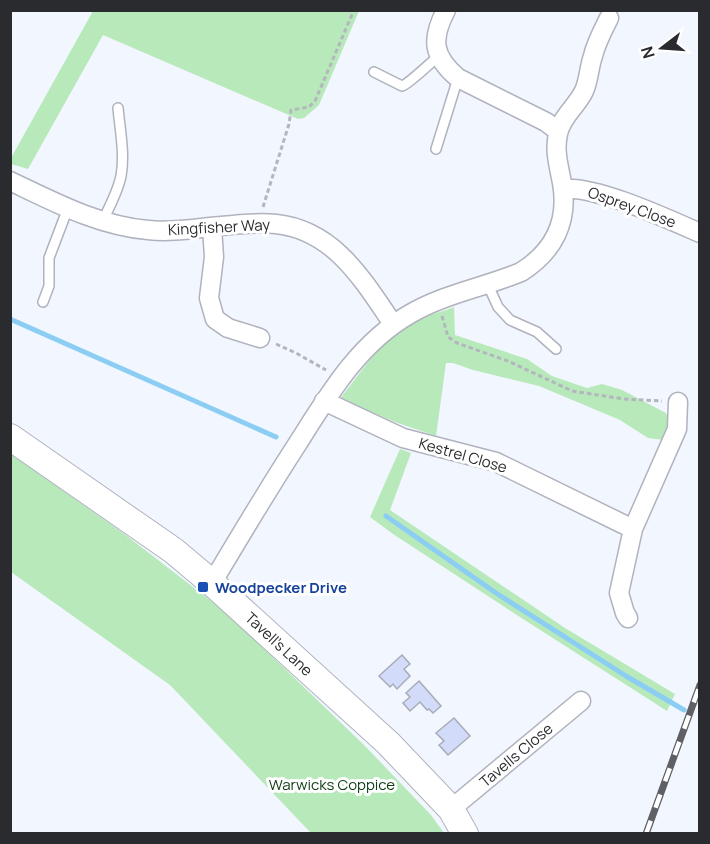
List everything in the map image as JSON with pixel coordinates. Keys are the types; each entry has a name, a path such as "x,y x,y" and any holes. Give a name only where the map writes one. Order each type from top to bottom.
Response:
{"street":[{"path":"446,10 435,37 440,55 448,70 458,78 546,122 558,131"},
{"path":"212,583 324,401 366,348 393,324 412,312 521,272 544,256 562,220 563,189 556,158 558,131 584,92 596,46 609,18"},
{"name":"Kingfisher Way","path":"10,181 68,208 103,220 150,231 257,223 277,224 309,233 335,249 363,280 393,324"},
{"name":"Osprey Close","path":"563,189 582,189 653,213 699,233"},
{"path":"212,226 213,257 209,298 215,319 228,328 260,338"},
{"name":"Kestrel Close","path":"324,401 403,438 496,462 578,500 633,529"},
{"path":"628,618 619,593 633,529 677,429 678,402"},
{"name":"Tavell's Lane","path":"10,437 174,551 212,583 388,742 451,809 465,834"},
{"name":"Tavells Close","path":"451,809 580,701"}],"lane":[{"path":"374,72 402,86 406,85 440,55"},
{"path":"436,149 458,78"},
{"path":"103,220 118,187 121,174 122,159 117,108"},
{"path":"43,302 49,286 49,258 68,208"},
{"path":"488,285 498,307 510,320 537,332 556,349"}],"path":[{"path":"257,223 289,124 291,110 309,107 315,101 354,10"},
{"path":"438,301 448,337 457,343 508,361 572,391 624,399 678,402"},
{"path":"260,338 296,353 341,378"}],"green space":[{"path":"93,11 359,11 319,105 304,118 298,119 103,35 28,169 11,164 11,158"},
{"path":"454,307 455,335 527,359 552,376 587,388 602,384 622,390 666,413 669,422 664,440 648,438 620,420 539,386 453,363 446,363 436,436 340,399 373,356 403,328 419,319"},
{"path":"400,449 411,453 390,510 565,628 675,694 667,711 370,517"},
{"name":"Warwicks Coppice","path":"11,454 123,533 228,614 365,746 431,815 444,833 311,833 170,685 11,572"}],"building":[{"path":"402,655 410,664 404,669 410,676 397,689 393,684 390,687 379,676"},
{"path":"419,681 441,706 433,713 420,702 410,711 403,703 410,697 406,693"},
{"path":"454,718 470,736 448,755 439,745 444,741 436,733"}],"waterway":[{"path":"10,319 276,437"},
{"path":"386,516 496,593 684,710"}],"railway":[{"path":"646,834 700,685"}],"place":[{"name":"Woodpecker Drive","path":"203,587"}]}
